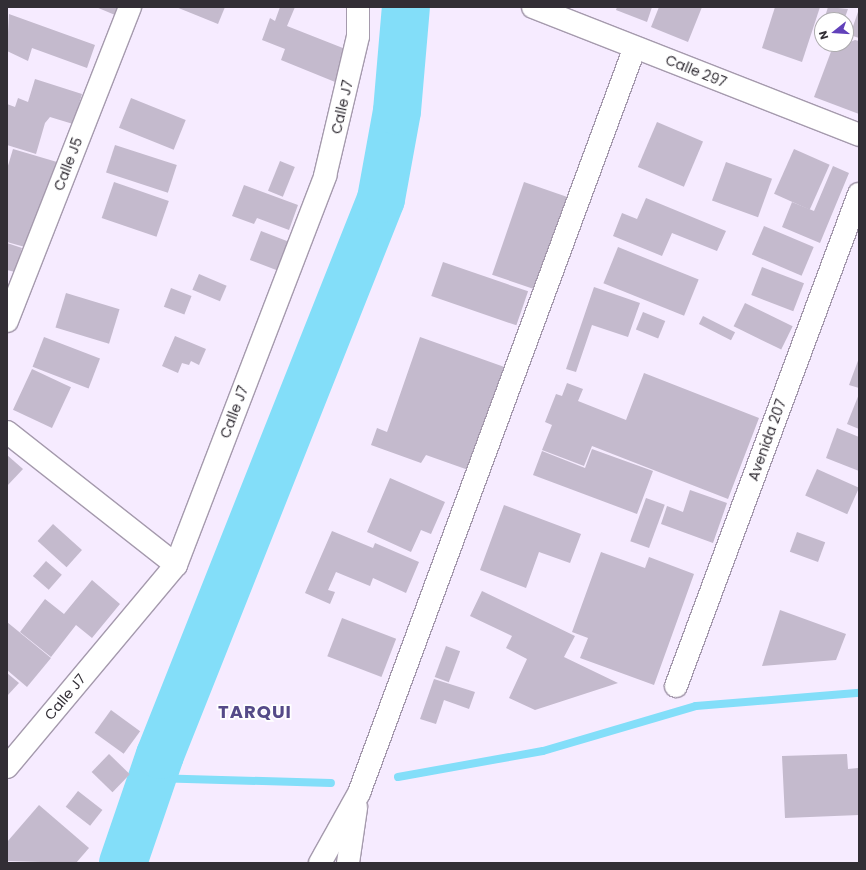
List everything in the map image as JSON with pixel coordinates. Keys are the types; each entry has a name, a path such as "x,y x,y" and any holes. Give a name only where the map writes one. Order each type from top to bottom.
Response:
{"street":[{"name":"Calle J5","path":"7,321 130,7"},
{"name":"Calle J7","path":"7,767 176,565 325,176 358,36 358,7"},
{"name":"Calle 297","path":"533,7 859,135"},
{"path":"320,863 359,793 636,47"},
{"name":"Avenida 207","path":"676,686 859,194"},
{"path":"7,432 176,565"},
{"path":"348,863 359,793"}],"building":[{"path":"96,7 118,7 115,15"},
{"path":"176,7 225,7 218,24"},
{"path":"280,7 295,7 287,26 353,52 340,84 281,60 285,49 262,40 270,18 275,21"},
{"path":"617,7 652,7 647,22 616,10"},
{"path":"659,7 702,7 688,42 651,27"},
{"path":"775,7 820,7 818,12 814,12 814,25 802,62 762,48"},
{"path":"828,7 848,9 847,12 826,12"},
{"path":"859,9 859,38 854,36 854,23"},
{"path":"9,14 95,45 87,68 32,48 28,61 7,51"},
{"path":"854,40 859,41 859,114 814,97 831,52 854,52"},
{"path":"35,79 82,94 73,124 50,117 45,123 36,154 7,145 7,104 15,107 18,98 28,102"},
{"path":"131,98 186,120 174,150 119,128"},
{"path":"657,122 703,142 684,187 638,167"},
{"path":"115,145 177,165 168,193 106,173"},
{"path":"13,149 57,162 32,249 7,242 7,169"},
{"path":"794,149 830,165 810,210 774,194"},
{"path":"280,161 295,167 283,197 268,191"},
{"path":"726,162 772,179 758,217 712,201"},
{"path":"833,166 849,173 820,243 782,227 792,202 814,211"},
{"path":"114,182 169,201 156,237 102,218"},
{"path":"524,182 576,200 544,293 492,275"},
{"path":"244,185 298,205 289,230 257,218 254,224 232,216"},
{"path":"646,198 726,231 717,251 672,233 662,256 613,236 622,213 637,219"},
{"path":"764,226 814,247 802,276 752,255"},
{"path":"261,231 295,244 283,273 250,260"},
{"path":"7,243 22,248 15,272 7,270"},
{"path":"618,247 699,280 684,316 603,283"},
{"path":"443,262 528,291 516,325 431,296"},
{"path":"762,267 804,283 793,311 751,295"},
{"path":"199,274 227,286 220,301 192,290"},
{"path":"594,287 640,303 628,337 592,325 576,372 566,369"},
{"path":"171,288 192,296 184,315 164,307"},
{"path":"66,293 120,309 109,344 55,327"},
{"path":"745,303 793,326 781,350 734,326"},
{"path":"643,312 665,321 658,339 636,330"},
{"path":"703,316 735,332 731,340 699,324"},
{"path":"175,336 206,349 199,365 191,361 189,365 182,363 178,373 162,366"},
{"path":"44,337 100,359 89,388 33,367"},
{"path":"420,337 510,369 474,472 426,455 421,463 371,445 377,428 387,432"},
{"path":"859,358 859,388 849,385"},
{"path":"32,369 71,387 52,428 13,410"},
{"path":"644,373 759,418 728,499 592,446 584,466 542,450 552,425 545,422 556,394 562,396 567,383 583,389 578,401 626,420"},
{"path":"859,394 859,429 847,424"},
{"path":"837,428 859,437 859,471 826,458"},
{"path":"592,449 653,471 637,514 533,475 542,451 585,468"},
{"path":"7,455 23,469 7,486"},
{"path":"817,469 859,488 847,514 805,495"},
{"path":"390,478 445,502 431,534 421,530 411,552 367,532"},
{"path":"690,490 727,503 713,543 661,524 667,506 683,512"},
{"path":"646,498 665,505 649,548 630,541"},
{"path":"504,505 581,534 570,563 539,552 526,588 480,570"},
{"path":"53,524 82,550 67,567 38,541"},
{"path":"332,531 373,548 375,543 419,562 406,593 373,578 370,586 336,572 328,590 335,592 330,604 305,593"},
{"path":"797,532 825,542 818,562 790,552"},
{"path":"601,552 645,568 649,557 694,574 654,685 580,658 588,638 572,632"},
{"path":"46,561 62,575 49,590 33,576"},
{"path":"92,580 120,604 92,638 76,625 51,657 20,632 45,599 64,614"},
{"path":"482,591 575,636 564,657 618,683 535,710 509,698 527,659 506,648 512,636 470,616"},
{"path":"780,610 846,634 836,660 762,666"},
{"path":"342,618 396,639 381,677 327,656"},
{"path":"7,622 51,658 27,687 7,670"},
{"path":"446,646 460,651 449,682 435,677"},
{"path":"7,673 19,683 7,696"},
{"path":"434,679 475,692 469,709 444,700 436,724 420,719"},
{"path":"111,710 140,731 124,754 95,733"},
{"path":"109,754 130,774 112,792 92,772"},
{"path":"847,754 848,769 858,768 859,815 785,818 782,756"},
{"path":"78,791 102,810 90,826 66,807"},
{"path":"39,805 89,848 76,863 7,861 7,842"}],"waterway":[{"path":"123,863 160,755 381,199 397,111 406,7"},
{"path":"398,777 543,751 696,706 859,693"},
{"path":"152,778 331,783"}],"district":[{"name":"TARQUI","path":"255,712"}]}
